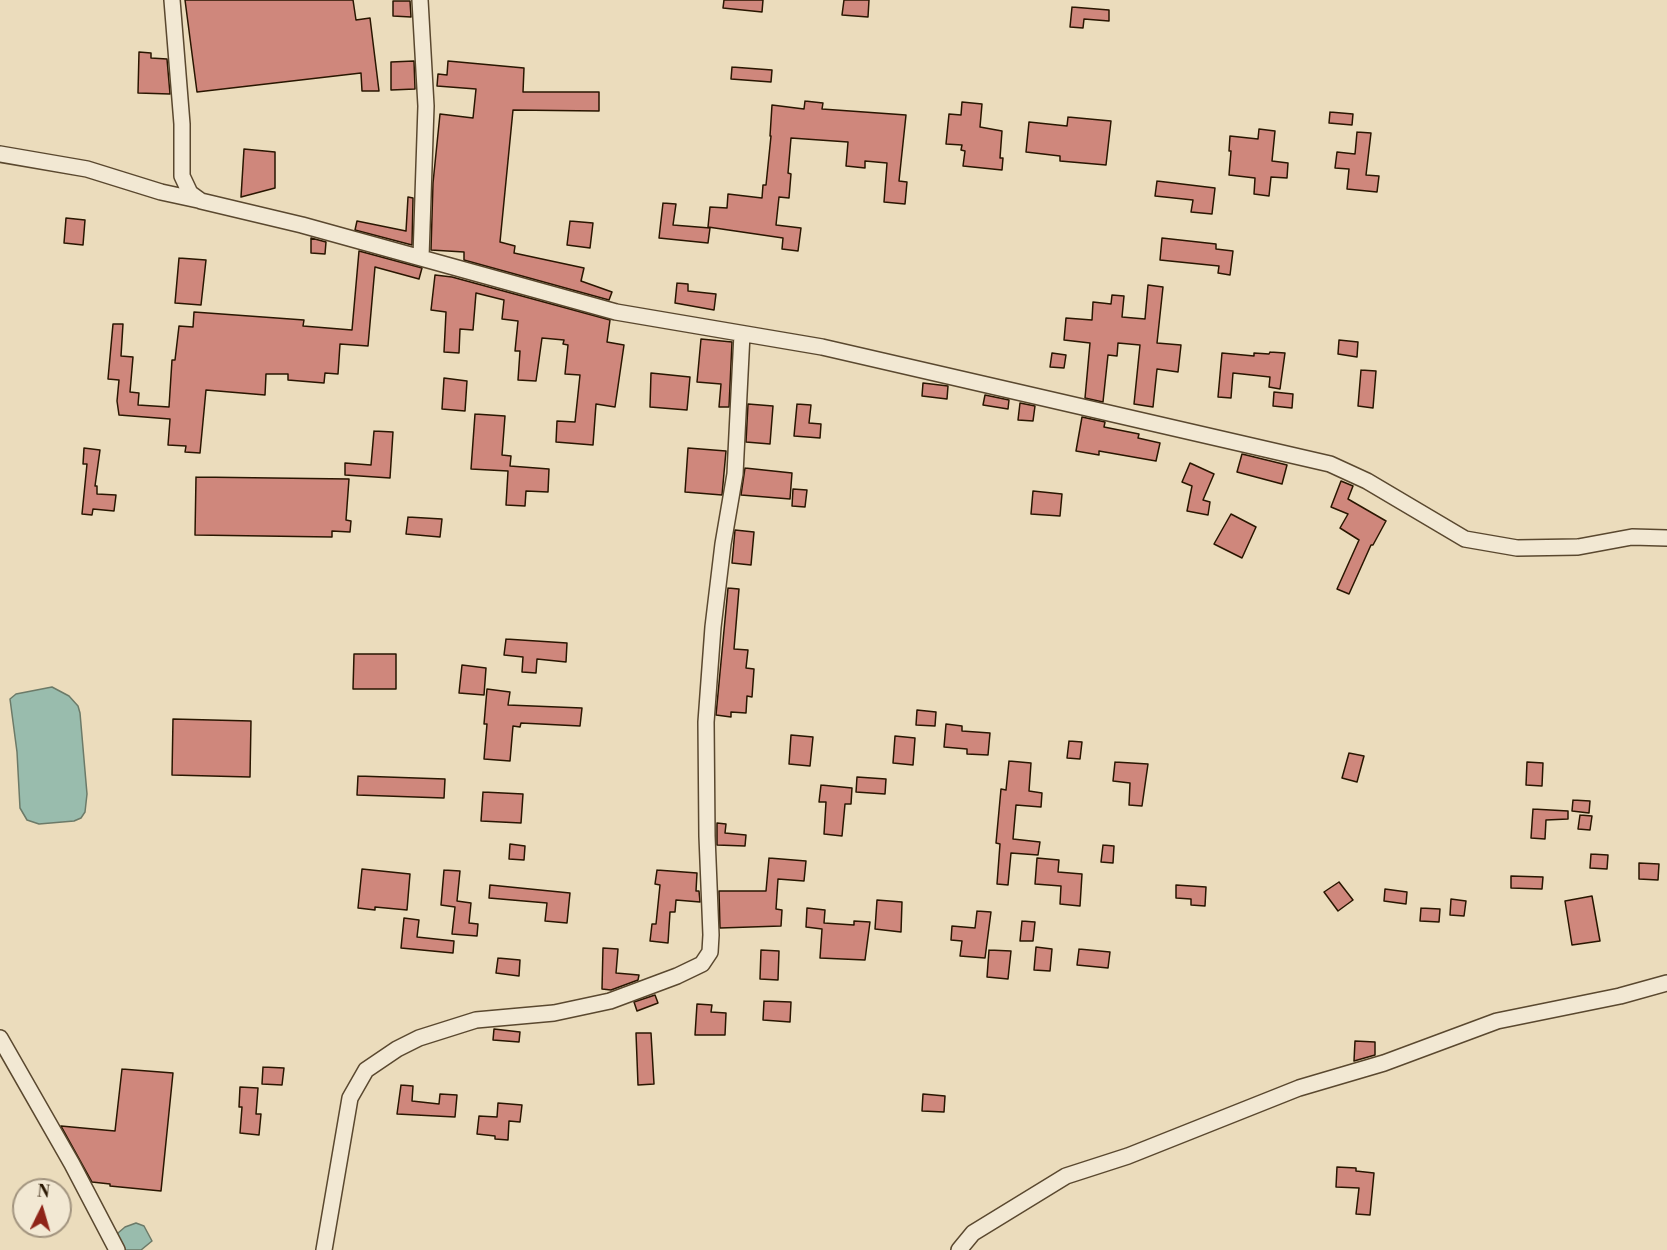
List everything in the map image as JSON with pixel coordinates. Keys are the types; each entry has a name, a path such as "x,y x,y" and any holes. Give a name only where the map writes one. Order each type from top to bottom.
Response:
{"street":[{"path":"172,0 182,124 182,176 190,193 201,201"},
{"path":"420,0 426,106 421,257"},
{"path":"0,154 87,169 161,192 302,225 616,312 822,347 944,373 1330,464 1367,481 1465,538 1517,548 1578,547 1632,537 1667,538"},
{"path":"324,1250 350,1098 366,1070 397,1049 419,1038 476,1020 554,1013 610,1001 677,976 702,964 710,952 706,722 713,627 723,544 735,474 742,334"},
{"path":"959,1250 973,1233 1066,1176 1128,1156 1299,1088 1384,1063 1497,1021 1620,996 1667,983"},
{"path":"0,1038 72,1164 117,1250"}],"shaded area":[{"path":"52,687 69,696 78,706 87,794 85,812 81,818 74,821 39,824 27,820 20,808 17,752 10,699 16,694"},
{"path":"136,1223 144,1226 152,1241 141,1250 124,1250 118,1233 125,1227"}],"building":[{"path":"185,0 353,0 356,20 370,18 379,91 362,91 361,73 197,92"},
{"path":"724,0 763,0 762,12 723,8"},
{"path":"844,0 869,0 868,17 842,15"},
{"path":"393,1 410,1 411,17 393,16"},
{"path":"1072,7 1109,10 1109,21 1084,19 1083,28 1070,27"},
{"path":"139,52 151,53 151,58 167,59 170,94 138,93"},
{"path":"414,61 415,89 391,90 391,62"},
{"path":"448,61 524,68 523,92 599,92 599,111 513,110 500,242 515,246 514,253 584,268 581,281 612,292 609,300 464,260 464,252 431,250 433,183 440,114 473,118 476,89 437,86 438,74 447,75"},
{"path":"732,67 772,70 771,82 731,79"},
{"path":"805,101 823,103 822,109 906,115 899,181 907,182 905,204 884,202 887,163 865,161 865,168 846,166 848,142 791,138 788,173 791,174 789,198 779,197 776,225 801,228 798,251 782,249 783,238 708,227 710,207 727,208 728,194 762,198 763,185 766,185 772,105 804,109"},
{"path":"962,102 982,104 980,127 1002,131 1000,158 1003,158 1002,170 963,166 965,151 961,150 962,145 946,144 949,114 961,115"},
{"path":"1330,112 1353,114 1352,125 1329,123"},
{"path":"1068,117 1111,121 1106,165 1060,161 1060,156 1026,152 1029,122 1067,126"},
{"path":"1259,129 1275,131 1272,161 1288,163 1287,178 1271,177 1269,196 1254,194 1255,178 1229,175 1230,136 1258,139"},
{"path":"1357,132 1371,133 1366,175 1379,176 1377,192 1347,189 1349,169 1335,168 1337,152 1355,154"},
{"path":"244,149 275,152 275,188 241,197"},
{"path":"1157,181 1215,188 1212,214 1191,212 1193,200 1155,196"},
{"path":"408,197 413,198 412,245 355,230 357,221 406,231"},
{"path":"663,203 676,204 673,225 710,228 708,243 659,238"},
{"path":"66,218 85,220 83,245 64,243"},
{"path":"570,221 593,223 590,248 567,245"},
{"path":"311,238 326,242 325,254 311,253"},
{"path":"1162,238 1216,244 1216,249 1233,251 1230,275 1218,273 1219,266 1160,260"},
{"path":"359,251 422,268 419,279 375,267 368,346 340,344 338,374 325,373 324,383 288,380 288,374 266,374 265,395 206,390 200,453 185,452 186,446 168,445 170,419 119,415 117,401 119,380 108,379 113,324 123,324 121,356 133,357 130,392 139,393 138,405 169,407 172,360 175,360 179,326 193,327 194,312 304,320 303,326 352,330"},
{"path":"179,258 206,260 201,305 175,303"},
{"path":"435,275 452,277 610,320 607,342 624,345 615,407 596,404 593,445 556,442 557,421 575,422 580,375 565,374 568,345 563,344 564,340 542,338 536,381 518,380 520,351 515,351 518,321 502,319 504,300 476,293 473,330 460,329 459,353 444,352 446,312 431,310"},
{"path":"677,283 688,284 688,291 716,294 714,310 675,303"},
{"path":"1148,285 1163,287 1157,343 1181,345 1178,372 1157,369 1153,407 1134,404 1140,345 1118,343 1117,356 1108,355 1103,402 1085,398 1090,343 1064,340 1066,318 1092,320 1093,302 1111,304 1112,295 1124,296 1122,317 1145,319"},
{"path":"701,339 732,342 729,407 719,407 721,384 697,382"},
{"path":"1339,340 1358,342 1357,357 1338,354"},
{"path":"1270,352 1285,353 1280,389 1269,387 1270,377 1233,373 1231,398 1218,397 1222,353 1254,356 1254,353 1269,354"},
{"path":"1052,353 1066,355 1064,368 1050,367"},
{"path":"1361,370 1376,371 1373,408 1358,406"},
{"path":"651,373 690,377 687,410 650,407"},
{"path":"444,378 467,381 465,411 442,409"},
{"path":"923,383 948,386 947,399 922,396"},
{"path":"1274,392 1293,394 1292,408 1273,406"},
{"path":"985,395 1009,400 1008,409 983,405"},
{"path":"1020,403 1035,406 1033,421 1018,420"},
{"path":"748,404 773,406 770,444 746,442"},
{"path":"797,404 811,405 809,423 821,424 820,438 794,436"},
{"path":"475,414 505,416 502,455 511,456 510,466 549,469 548,492 526,491 525,506 506,505 508,471 471,469"},
{"path":"1082,417 1105,422 1104,427 1139,434 1138,438 1160,443 1156,461 1099,451 1099,455 1076,451"},
{"path":"374,431 393,432 390,478 345,475 345,463 371,465"},
{"path":"84,448 100,450 95,486 97,486 97,494 116,495 114,511 93,509 92,515 82,514 87,464 83,464"},
{"path":"688,448 726,451 722,495 685,492"},
{"path":"1242,454 1287,465 1282,484 1237,472"},
{"path":"1190,463 1214,474 1203,500 1210,502 1208,515 1187,511 1192,486 1182,482"},
{"path":"745,468 792,473 790,499 741,495"},
{"path":"196,477 349,479 346,520 351,521 350,532 332,531 332,537 195,535"},
{"path":"1341,481 1353,486 1348,499 1386,521 1371,545 1349,594 1337,589 1359,540 1340,528 1348,514 1331,507"},
{"path":"793,489 807,490 805,507 792,506"},
{"path":"1033,491 1062,494 1060,516 1031,514"},
{"path":"1231,514 1256,527 1242,558 1214,544"},
{"path":"408,517 442,519 440,537 406,534"},
{"path":"735,530 754,532 751,565 732,563"},
{"path":"728,588 739,589 734,649 748,650 746,668 754,669 752,697 747,696 746,713 731,712 731,717 716,715"},
{"path":"506,639 567,643 566,662 537,659 536,673 522,672 523,657 504,655"},
{"path":"354,654 396,654 396,689 353,689"},
{"path":"462,665 486,668 484,695 459,693"},
{"path":"487,689 510,692 508,705 582,708 580,726 521,723 520,727 513,726 510,761 484,759"},
{"path":"917,710 936,712 935,726 916,725"},
{"path":"173,719 251,721 250,777 172,775"},
{"path":"946,724 962,726 962,731 990,733 988,755 967,754 967,749 944,747"},
{"path":"791,735 813,737 810,766 789,764"},
{"path":"895,736 915,738 913,765 893,763"},
{"path":"1069,741 1082,742 1080,759 1067,758"},
{"path":"1349,753 1364,756 1357,782 1342,778"},
{"path":"1009,761 1031,763 1029,791 1042,793 1041,807 1016,805 1013,839 1040,842 1038,855 1011,853 1008,885 997,884 1000,844 996,843 1001,789 1006,790"},
{"path":"1115,762 1148,764 1142,806 1129,805 1130,783 1113,781"},
{"path":"1527,762 1543,763 1542,786 1526,785"},
{"path":"358,776 445,779 444,798 357,795"},
{"path":"857,777 886,779 885,794 856,792"},
{"path":"821,785 852,788 851,804 845,804 842,836 824,834 826,802 819,802"},
{"path":"483,792 523,794 521,823 481,821"},
{"path":"1573,800 1590,801 1589,813 1572,811"},
{"path":"1533,809 1568,811 1568,819 1546,820 1545,839 1531,838"},
{"path":"1580,815 1592,816 1590,830 1578,829"},
{"path":"717,823 726,824 725,833 746,835 745,846 717,845"},
{"path":"510,844 525,846 524,860 509,859"},
{"path":"1103,845 1114,846 1113,863 1101,862"},
{"path":"1591,854 1608,855 1607,869 1590,868"},
{"path":"769,858 806,861 804,881 778,879 776,909 782,910 781,926 720,928 719,891 766,891"},
{"path":"1037,858 1059,860 1058,872 1082,874 1080,906 1060,904 1061,886 1035,884"},
{"path":"1639,863 1659,864 1658,880 1639,879"},
{"path":"362,869 410,874 407,910 358,908"},
{"path":"444,870 460,871 457,901 471,903 469,923 478,924 477,936 452,934 455,907 441,905"},
{"path":"657,870 697,873 696,891 699,891 700,902 676,900 675,912 670,912 668,943 650,941 652,924 656,924 660,885 655,884"},
{"path":"1511,876 1543,877 1542,889 1511,888"},
{"path":"1339,882 1353,900 1338,911 1324,892"},
{"path":"490,885 570,893 567,923 545,921 547,903 489,898"},
{"path":"1176,885 1206,887 1205,906 1191,905 1191,899 1176,898"},
{"path":"1385,889 1407,892 1406,904 1384,901"},
{"path":"1592,896 1600,941 1572,945 1565,901"},
{"path":"1451,899 1466,901 1464,916 1450,915"},
{"path":"877,900 902,902 901,932 875,929"},
{"path":"807,908 825,910 824,923 854,925 854,921 870,922 865,960 820,958 822,929 806,927"},
{"path":"1421,908 1440,909 1439,922 1420,921"},
{"path":"977,911 991,912 985,958 960,956 962,941 951,940 952,926 975,928"},
{"path":"404,918 419,920 417,937 454,941 453,953 401,948"},
{"path":"1022,921 1035,922 1033,941 1020,941"},
{"path":"1036,947 1052,949 1050,971 1034,970"},
{"path":"603,948 618,949 616,973 639,975 638,980 611,990 602,989"},
{"path":"1079,949 1110,952 1108,968 1077,965"},
{"path":"761,950 779,951 778,980 760,979"},
{"path":"989,950 1011,951 1008,979 987,977"},
{"path":"498,958 520,960 519,976 496,973"},
{"path":"655,995 658,1003 637,1011 634,1002"},
{"path":"764,1001 791,1002 790,1022 763,1020"},
{"path":"697,1004 712,1005 711,1012 726,1013 725,1035 695,1035"},
{"path":"494,1029 520,1032 519,1042 493,1040"},
{"path":"636,1033 651,1033 654,1084 638,1085"},
{"path":"1355,1041 1375,1042 1375,1055 1354,1061"},
{"path":"263,1067 284,1068 282,1085 262,1084"},
{"path":"122,1069 173,1073 161,1191 92,1182 61,1126 115,1131"},
{"path":"401,1085 413,1086 412,1101 439,1104 440,1094 457,1095 455,1117 397,1114"},
{"path":"240,1087 258,1088 256,1114 261,1114 259,1135 240,1133 242,1107 239,1107"},
{"path":"923,1094 945,1096 944,1112 922,1111"},
{"path":"498,1103 522,1105 520,1122 509,1121 508,1140 477,1134 479,1116 497,1117"},
{"path":"1337,1167 1356,1168 1356,1171 1374,1173 1370,1215 1356,1214 1359,1188 1336,1187"}]}
